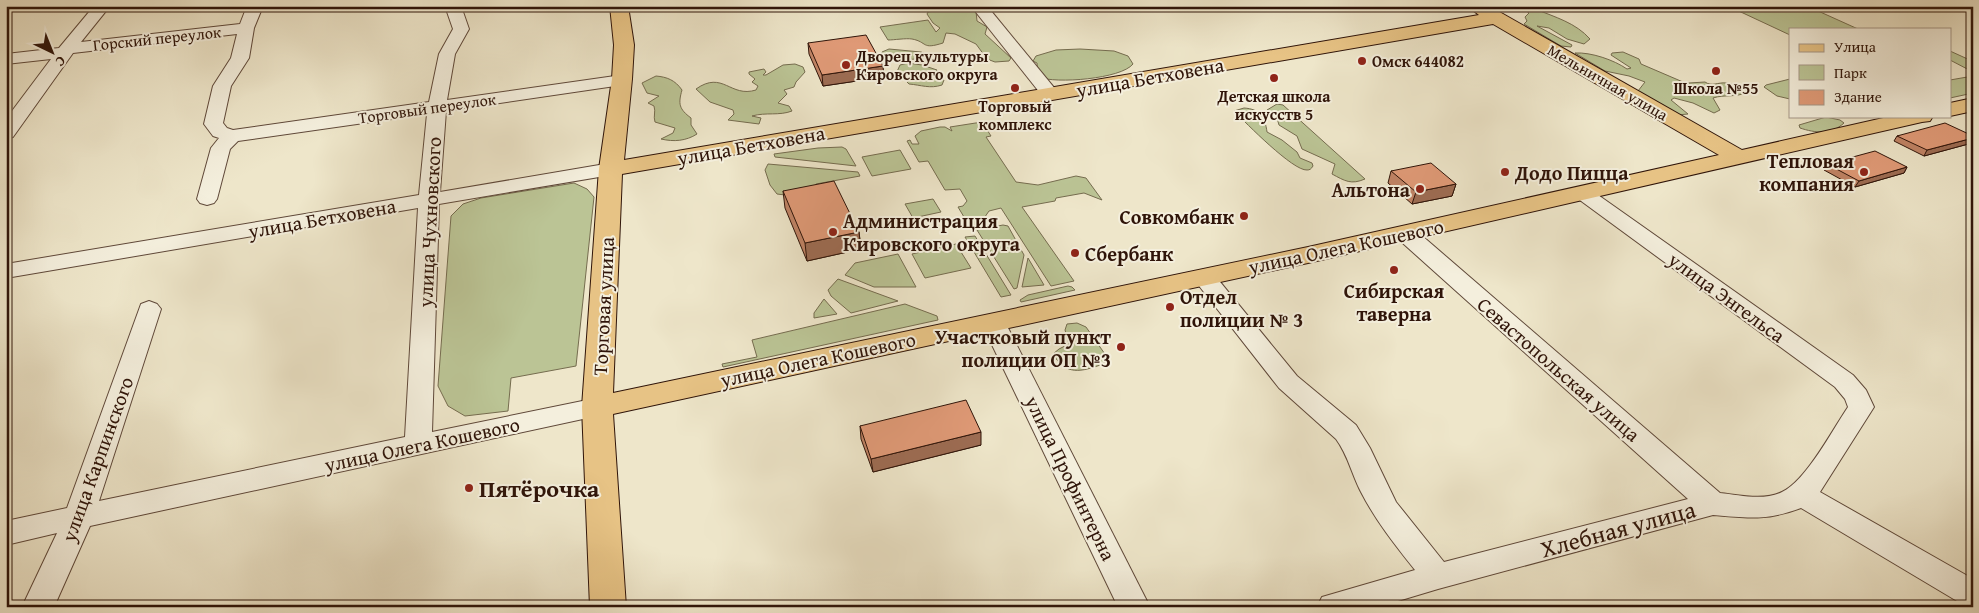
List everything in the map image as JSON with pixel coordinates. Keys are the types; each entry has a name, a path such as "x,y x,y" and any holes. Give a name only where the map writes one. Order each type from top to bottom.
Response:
{"main road":[{"name":"Торговая улица","path":"608,607 597,407 611,169 622,80 624,45 619,6"},
{"name":"Мельничная улица","path":"1477,6 1740,158"},
{"name":"улица Бетховена","path":"611,169 1496,18"},
{"path":"1952,109 1973,104"},
{"name":"улица Олега Кошевого","path":"597,407 1584,194 1913,118"}],"street":[{"path":"6,134 66,51 102,6"},
{"path":"207,199 221,148 232,136 220,132 213,124 222,86 240,58 246,28 255,6"},
{"name":"улица Чухновского","path":"418,444 429,200 437,106 448,54 461,29 452,6"},
{"path":"979,6 1050,94"},
{"name":"Горский переулок","path":"6,59 246,28"},
{"name":"Торговый переулок","path":"232,136 622,80"},
{"name":"улица Бетховена","path":"6,271 611,169"},
{"name":"улица Энгельса","path":"1584,194 1844,381 1857,396 1861,407"},
{"name":"Севастопольская улица","path":"1405,233 1713,504"},
{"path":"1204,277 1288,382 1302,397 1346,432 1356,447 1368,480 1380,502 1438,576"},
{"name":"улица Карпинского","path":"38,607 79,517 149,309"},
{"name":"улица Профинтерна","path":"993,322 1134,607"},
{"name":"улица Олега Кошевого","path":"6,533 597,407"},
{"name":"Хлебная улица","path":"1333,607 1438,576 1713,504 1759,508 1781,504 1801,494 1815,479 1861,407"},
{"path":"1801,494 1973,595"}],"green space":[{"path":"1520,6 1532,6 1565,21 1590,39 1584,44 1567,39 1549,28 1537,26 1572,45 1571,47 1561,46 1524,24 1527,21 1525,17 1529,13"},
{"path":"1728,6 1807,6 1856,28 1789,28 1789,35"},
{"path":"967,7 976,11 977,21 987,27 985,34 1011,58 1009,61 995,62 987,59 976,44 955,34 946,33 943,43 928,46 912,39 888,40 880,27 928,20 936,32 940,28 933,23 927,14 928,12"},
{"path":"889,49 921,52 924,53 924,58 888,62 879,58 882,52"},
{"path":"1056,50 1114,51 1128,56 1133,64 1116,73 1088,79 1059,80 1038,77 1037,63 1033,61 1036,56"},
{"path":"1623,52 1639,59 1641,64 1683,82 1726,83 1744,87 1747,92 1739,95 1713,98 1720,110 1714,113 1693,103 1674,98 1671,100 1688,114 1677,115 1638,91 1645,82 1629,76 1605,71 1575,53 1595,55 1627,69 1631,68 1611,55 1612,53"},
{"path":"1952,52 1972,61 1973,72 1952,61"},
{"path":"908,63 937,70 935,75 944,80 942,85 929,87 909,84 895,76 900,65"},
{"path":"795,64 803,67 805,72 794,87 784,90 787,94 778,103 789,106 792,111 752,116 761,118 759,124 728,120 734,114 733,110 710,102 696,89 713,82 739,91 756,90 758,86 752,82 755,79 749,72 764,69 766,72 763,75 766,75 783,65"},
{"path":"656,76 671,80 682,90 680,106 691,118 691,125 697,134 680,140 661,139 673,133 675,128 655,122 654,106 648,103 659,96 647,93 642,83"},
{"path":"1973,76 1973,93 1952,98 1952,80"},
{"path":"1789,79 1789,99 1777,96 1764,87"},
{"path":"1277,104 1283,105 1365,179 1352,182 1341,179 1332,174 1335,164 1302,149 1297,136 1279,125 1277,118 1267,110"},
{"path":"1244,108 1258,112 1265,122 1267,132 1282,140 1297,152 1300,158 1312,163 1312,168 1307,170 1300,168 1281,155 1234,111"},
{"path":"1823,118 1840,120 1844,123 1834,130 1823,132 1800,128 1799,125"},
{"path":"982,122 991,136 986,137 1016,182 1038,185 1076,176 1086,178 1102,200 1084,193 1022,207 1074,281 1051,286 1001,208 989,211 980,224 970,227 958,207 963,206 967,201 960,189 945,190 928,161 919,162 907,141 910,140 912,144 919,144 915,136 921,131 945,127 952,131 950,127"},
{"path":"842,147 846,149 856,166 775,157 774,154 818,148"},
{"path":"900,150 911,169 872,176 862,157"},
{"path":"768,164 858,172 860,176 816,184 809,192 777,194 770,185 765,170"},
{"path":"574,183 587,189 594,197 576,366 511,378 508,411 465,416 448,406 438,386 451,216 463,204 481,198"},
{"path":"933,199 941,212 913,218 905,204"},
{"path":"1003,225 1008,226 1024,255 1017,288 1014,289 977,230"},
{"path":"975,236 1011,295 1001,297 965,237"},
{"path":"956,244 971,268 925,278 912,254"},
{"path":"898,254 916,287 874,287 845,275 855,263"},
{"path":"1028,258 1044,285 1022,287"},
{"path":"838,279 898,301 851,313 831,296 828,290"},
{"path":"1068,286 1075,290 1021,302 1020,300 1028,295"},
{"path":"824,299 837,314 814,318 814,313"},
{"path":"905,304 937,316 938,320 723,367 722,364 757,357 752,340"},
{"path":"1077,323 1086,327 1107,357 1103,364 1088,369 1069,369 1063,366 1053,354 1069,344 1065,330 1067,324"}],"building":[{"name":"Дворец культуры Кировского округа","path":"866,35 883,66 822,75 808,43"},
{"path":"1945,123 1973,136 1973,138 1927,150 1897,136"},
{"name":"Тепловая компания","path":"1875,151 1907,167 1859,181 1827,164"},
{"path":"1431,163 1456,184 1416,192 1391,171"},
{"path":"834,181 859,232 805,243 783,191"},
{"path":"966,400 981,432 871,459 860,426"}],"place":[{"name":"Омск 644082","path":"1362,61"},
{"name":"Дворец культуры Кировского округа","path":"846,65"},
{"name":"Школа №55","path":"1716,71"},
{"name":"Детская школа искусств 5","path":"1274,78"},
{"name":"Торговый комплекс","path":"1015,88"},
{"name":"Додо Пицца","path":"1505,172"},
{"name":"Тепловая компания","path":"1864,172"},
{"name":"Альтона","path":"1420,189"},
{"name":"Совкомбанк","path":"1244,216"},
{"name":"Администрация Кировского округа","path":"833,232"},
{"name":"Сбербанк","path":"1075,253"},
{"name":"Сибирская таверна","path":"1394,270"},
{"name":"Отдел полиции № 3","path":"1170,307"},
{"name":"Участковый пункт полиции ОП №3","path":"1121,347"},
{"name":"Пятёрочка","path":"469,488"}]}
